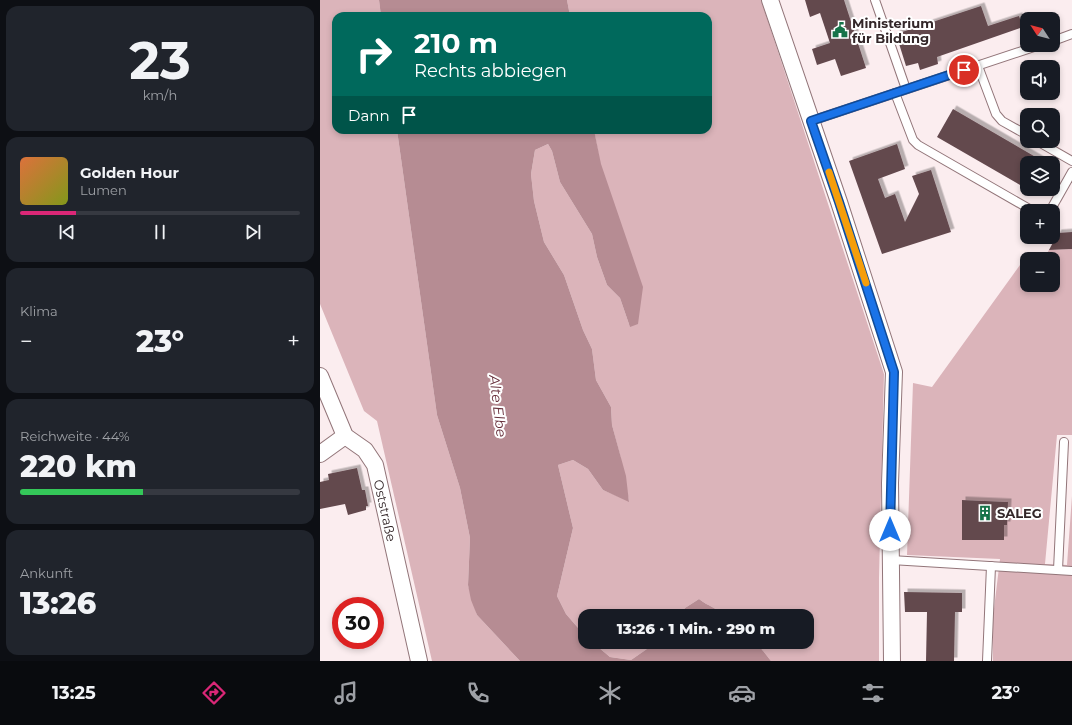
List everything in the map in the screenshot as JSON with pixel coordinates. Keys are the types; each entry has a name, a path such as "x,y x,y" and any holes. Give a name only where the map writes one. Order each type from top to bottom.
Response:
{"street":[{"path":"770,0 839,202 894,372 890,483 892,661"},
{"path":"320,376 345,436 320,454"},
{"name":"Oststraße","path":"345,436 365,450 375,465 419,661"}],"lane":[{"path":"875,0 906,89"},
{"path":"1060,38 1072,34"},
{"path":"811,121 1020,52"},
{"path":"978,66 996,114 1002,121 1020,132"},
{"path":"895,93 913,140 918,146 1021,204"},
{"path":"1049,148 1072,161"},
{"path":"1054,204 1072,172"},
{"path":"1058,570 1064,442"},
{"path":"891,560 1072,571"},
{"path":"987,661 990,566"}],"shaded area":[{"path":"320,0 379,0 380,12 332,12 332,134 398,134 437,415 460,488 470,538 468,585 477,615 520,661 432,661 377,421 364,411 320,304"},
{"path":"567,0 761,0 884,374 879,578 879,661 771,661 762,649 814,649 814,609 716,609 699,599 684,609 578,609 578,628 566,614 557,596 573,528 558,465 573,460 588,469 603,490 629,501 620,455 612,425 611,407 596,380 592,349 583,330 564,275 544,242 534,201 531,174 535,150 548,144 552,151 560,182 592,234 597,257 607,285 620,298 630,327 595,134 712,134 712,12 569,12"},
{"path":"1072,249 1072,435 1057,435 1045,564 1067,565 1072,496 1072,661 993,661 993,617 1000,559 907,555 913,383 932,387 1020,265 1020,292 1060,292 1060,252 1048,252 1049,250","holes":["962,500 1007,502 1007,524 1004,525 1004,540 962,540"]},
{"path":"600,649 647,649 631,660 610,657"}],"water":[{"path":"379,0 567,0 569,12 380,12"},
{"name":"Alte Elbe","path":"398,134 595,134 601,164 643,287 638,324 630,327 620,298 607,285 597,257 592,234 560,182 552,151 548,144 535,150 531,174 534,201 544,242 564,275 583,330 592,349 596,380 611,407 612,425 626,476 629,502 603,490 588,469 573,460 558,465 573,528 557,596 566,614 578,628 578,649 600,649 610,657 631,660 647,649 762,649 771,661 520,661 477,615 471,600 468,585 470,538 460,488 437,415"},
{"path":"699,599 716,609 684,609"}],"building":[{"name":"Ministerium für Bildung","path":"805,0 844,0 866,68 841,76 835,59 817,65 812,49 830,43 820,13 810,17"},
{"path":"981,6 988,26 1019,16 1020,19 1020,28 937,57 938,64 920,70 918,63 906,66 896,34"},
{"path":"953,109 1034,156 1020,156 1020,185 937,137"},
{"path":"897,144 905,169 878,179 885,198 895,194 905,222 919,194 912,176 931,170 951,232 882,254 849,161"},
{"path":"1072,232 1072,249 1049,250 1052,244 1060,244 1060,233"},
{"path":"357,468 362,490 365,490 368,506 366,506 366,510 348,515 345,504 320,509 320,482 329,480 328,474"},
{"name":"SALEG","path":"962,500 1008,502 1007,525 1004,525 1004,540 962,540"},
{"path":"904,592 962,593 962,612 955,612 954,661 926,661 927,612 905,612"}],"slow traffic":[{"path":"829,172 866,283"}],"place":[{"name":"Ministerium für Bildung","path":"840,30"},
{"name":"SALEG","path":"985,513"}],"route":[{"path":"890,530 894,372 811,121 964,70"}]}
